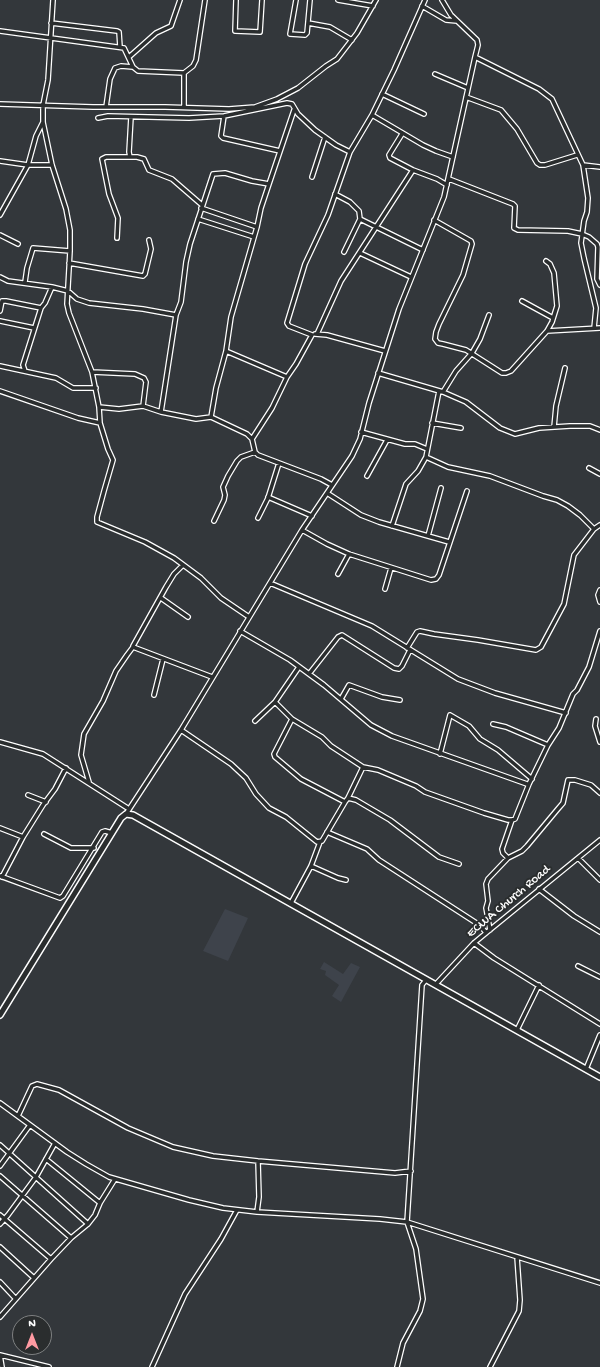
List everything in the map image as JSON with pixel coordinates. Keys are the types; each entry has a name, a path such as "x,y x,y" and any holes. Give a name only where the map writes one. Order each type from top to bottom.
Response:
{"street":[{"path":"53,0 48,80 43,105 43,122 52,165 66,209 70,230 67,304 69,313 92,372 96,388 100,422 113,460 97,517 97,522 145,542 174,558 201,578 221,598 249,617"},
{"path":"129,57 156,33 171,26 180,0"},
{"path":"0,31 120,47 126,49 133,67 138,71 184,73 193,66 196,60 205,0"},
{"path":"236,0 234,31 260,32 262,0"},
{"path":"296,0 290,34 305,36 307,33 310,0"},
{"path":"338,0 373,6"},
{"path":"0,104 238,109 255,107 277,99 298,88 326,66 335,61 352,40 376,0"},
{"path":"312,336 289,326 287,323 305,264 328,215 350,152 372,115 425,0"},
{"path":"0,1015 121,818 128,811 181,730 302,530 352,456 361,432 385,351 411,277 444,197 478,45 477,40 451,15 442,0"},
{"path":"422,6 446,20 458,21"},
{"path":"308,23 330,27 352,40"},
{"path":"52,24 117,31 119,32 120,47"},
{"path":"475,56 539,89 552,99 583,165 588,198 582,243 584,258 596,308 594,328"},
{"path":"106,107 110,79 115,68 121,66 133,67"},
{"path":"184,73 184,107"},
{"path":"435,74 468,88"},
{"path":"382,94 424,114"},
{"path":"466,97 501,110 517,129 537,163 540,165 545,165 578,155"},
{"path":"98,118 108,116 189,118 224,116 287,103 292,104 294,110 315,130 336,145 350,152"},
{"path":"211,418 216,388 226,351 231,317 261,208 294,110"},
{"path":"372,115 402,134 436,151 453,157"},
{"path":"224,116 223,138 280,151"},
{"path":"130,157 131,117"},
{"path":"0,215 28,165 36,136 43,122"},
{"path":"402,134 389,155 390,158 447,185"},
{"path":"312,177 325,137"},
{"path":"117,238 118,218 109,194 102,159 106,157 137,157 144,159 149,170 172,180 202,206 257,227"},
{"path":"0,161 28,165 52,165"},
{"path":"583,165 600,166"},
{"path":"317,334 341,281 413,170"},
{"path":"161,412 176,315 181,302 188,250 211,177 215,173 225,173 252,181 269,184"},
{"path":"448,179 516,206 514,228 518,230 568,231 589,237 599,246 597,279 600,285"},
{"path":"335,194 350,202 359,211 360,220 344,252"},
{"path":"0,206 5,208"},
{"path":"198,219 254,237"},
{"path":"360,220 423,250"},
{"path":"434,220 471,241 472,244 463,275 439,324 435,339 438,343 456,347 472,353 502,373 511,371 547,331 554,318 557,306 554,273 550,264 546,261"},
{"path":"0,235 18,244"},
{"path":"69,263 143,276 145,274 150,249 149,240"},
{"path":"25,282 32,248 70,251"},
{"path":"360,253 411,277"},
{"path":"0,278 8,281 25,282 68,291 77,299 89,303 143,309 176,315"},
{"path":"25,371 23,365 34,328 41,308 48,298 52,287"},
{"path":"0,310 2,301 6,300 41,308"},
{"path":"522,301 554,318"},
{"path":"443,392 456,371 472,353 483,335 489,315"},
{"path":"0,321 34,328"},
{"path":"547,331 600,328"},
{"path":"252,439 272,408 287,377 312,336 317,334 327,335 385,351"},
{"path":"226,351 287,377"},
{"path":"0,366 56,378 73,388 96,388"},
{"path":"554,427 556,406 565,368"},
{"path":"92,372 135,374 144,378 146,382 143,406"},
{"path":"378,374 443,392 466,402 500,428 515,434 539,428 554,427 590,426 600,430"},
{"path":"0,391 78,418 100,422"},
{"path":"392,526 406,484 418,471 426,457 439,391"},
{"path":"99,407 118,409 143,406 161,412 196,419 211,418 247,434 252,439 255,452"},
{"path":"432,424 461,428"},
{"path":"361,432 387,440 405,444 415,444 427,449"},
{"path":"367,476 387,440"},
{"path":"214,521 224,500 225,495 223,487 228,476 237,461 255,452 332,485"},
{"path":"426,457 448,467 490,476 557,500 580,515 594,529"},
{"path":"258,518 268,498 279,463"},
{"path":"589,468 600,474"},
{"path":"428,536 441,488"},
{"path":"302,530 349,554 431,580 436,579 439,575 449,542 463,507 467,491"},
{"path":"327,493 361,515 392,526 449,542"},
{"path":"268,498 312,516"},
{"path":"309,674 338,637 342,635 394,668 399,669 402,666 417,632 420,631 536,650 541,647 564,604 574,555 594,529 600,525"},
{"path":"338,574 349,554"},
{"path":"89,782 81,755 84,734 103,701 116,671 127,654 133,648 154,606 161,598 174,574 183,565"},
{"path":"385,589 391,568"},
{"path":"270,583 372,626 446,673 475,686 566,713"},
{"path":"600,590 598,598 600,602"},
{"path":"161,598 188,617"},
{"path":"240,631 290,660 341,699 371,725 392,736 440,754 529,784"},
{"path":"508,858 503,853 502,849 512,820 515,819 529,784 589,667 599,640 600,631"},
{"path":"133,648 212,677"},
{"path":"154,695 164,660"},
{"path":"256,721 275,702 299,667"},
{"path":"341,699 349,686 382,697 400,700"},
{"path":"275,702 292,719 322,737 331,746 363,767 378,770 416,786 425,792 449,801 484,813 512,820"},
{"path":"440,754 450,715 469,726 480,740 498,750 532,779"},
{"path":"292,719 274,754 275,757 302,779 345,802"},
{"path":"596,719 595,726 600,742"},
{"path":"493,724 506,727 548,745"},
{"path":"181,730 231,764 246,778 256,794 269,808 286,817 317,842 320,842"},
{"path":"0,742 43,754 89,782 133,815 600,1077"},
{"path":"291,903 311,866 320,842 348,798 363,767"},
{"path":"66,768 55,789 23,837 1,876 60,898 63,896 94,848 102,832 105,831 112,833"},
{"path":"490,930 486,908 488,901 486,882 508,858 522,851 527,846 562,803 568,780 575,780 591,785 600,793"},
{"path":"28,795 46,802"},
{"path":"348,798 356,800 390,820 439,857 459,864"},
{"path":"0,828 23,837"},
{"path":"327,832 367,849 380,860 481,926 486,933"},
{"path":"44,834 71,848 94,848"},
{"name":"ECWA Church Road","path":"436,984 474,943 600,840"},
{"path":"578,858 600,880"},
{"path":"311,866 346,880"},
{"path":"539,889 574,916 600,932"},
{"path":"474,943 494,958 600,1024"},
{"path":"578,966 600,977"},
{"path":"398,1367 404,1343 420,1311 423,1299 416,1249 407,1222 422,985 426,980"},
{"path":"517,1030 539,985"},
{"path":"586,1069 600,1035"},
{"path":"18,1116 32,1086 37,1084 59,1090 71,1098 128,1128 173,1147 213,1156 258,1161 395,1173 411,1171"},
{"path":"0,1103 55,1143 86,1164 109,1177 189,1200 237,1210 407,1222 600,1283"},
{"path":"0,1166 30,1125"},
{"path":"0,1224 36,1177 55,1143"},
{"path":"0,1145 88,1224"},
{"path":"46,1158 100,1203"},
{"path":"257,1212 259,1197 258,1161"},
{"path":"0,1176 71,1238"},
{"path":"0,1317 51,1259 71,1238 88,1224 115,1178"},
{"path":"152,1367 185,1294 237,1210"},
{"path":"0,1216 51,1259"},
{"path":"0,1247 34,1278"},
{"path":"490,1367 500,1345 519,1311 520,1300 517,1257"},
{"path":"0,1282 16,1298"},
{"path":"2,1367 0,1355 49,1367"}],"shaded area":[{"path":"225,909 248,918 228,961 203,951"},
{"path":"324,962 343,974 351,963 360,967 341,1002 332,996 339,985 325,975 326,971 320,969"}]}
